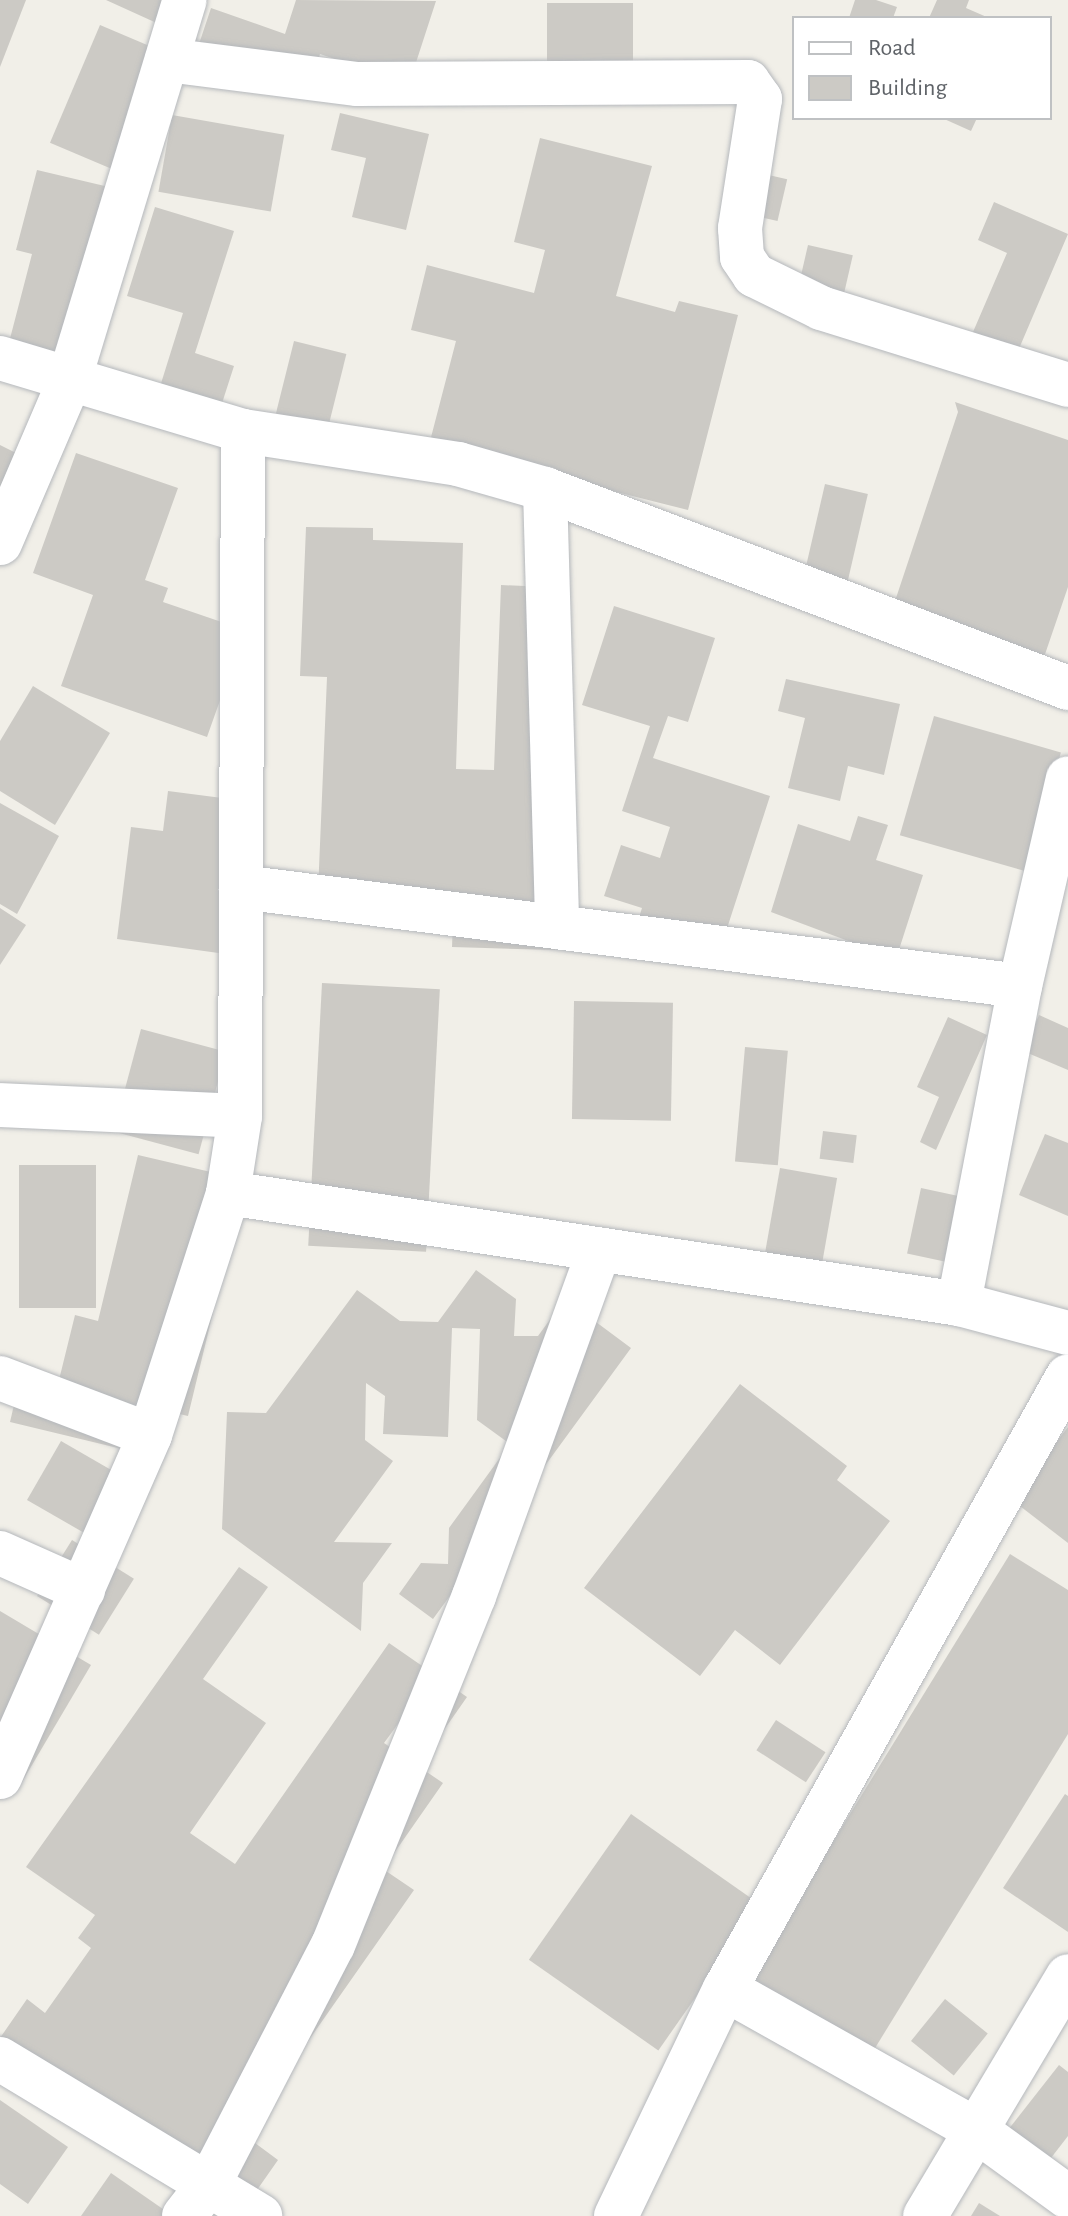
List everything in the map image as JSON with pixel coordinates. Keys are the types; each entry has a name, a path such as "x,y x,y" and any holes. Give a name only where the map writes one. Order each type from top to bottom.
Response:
{"street":[{"path":"0,543 68,384 185,0"},
{"path":"167,60 357,84 748,82 760,99 740,228 742,257 754,275 821,308 1068,385"},
{"path":"0,358 68,384 243,431 458,464 545,489 1068,688"},
{"path":"0,1777 150,1435 228,1193 240,1116 243,431"},
{"path":"545,489 557,923"},
{"path":"959,1304 1020,986 1068,778"},
{"path":"241,887 557,923 1020,986"},
{"path":"0,1105 240,1116"},
{"path":"228,1193 959,1304 1068,1333"},
{"path":"197,2200 333,1945 474,1596 599,1250"},
{"path":"616,2216 725,1989 1068,1376"},
{"path":"0,1378 150,1435"},
{"path":"0,1553 83,1590"},
{"path":"925,2216 973,2128 1068,1976"},
{"path":"725,1989 973,2128 1068,2197"},
{"path":"0,2059 197,2200 260,2216"}],"building":[{"path":"0,0 26,0 0,67"},
{"path":"106,0 172,0 161,25"},
{"path":"296,0 436,1 409,84 320,54 309,87 197,50 211,8 285,34"},
{"path":"855,0 876,0 897,7 894,16 850,16"},
{"path":"937,0 969,0 966,8 984,16 930,16"},
{"path":"547,3 633,3 633,76 547,76"},
{"path":"100,25 161,51 111,169 50,143"},
{"path":"340,113 429,134 406,230 352,217 366,158 331,150"},
{"path":"172,115 284,135 271,212 158,192"},
{"path":"946,120 976,120 971,131"},
{"path":"540,138 652,166 616,296 675,312 679,301 738,315 688,510 429,445 456,341 411,330 427,265 534,293 545,250 514,242"},
{"path":"37,170 109,187 63,369 6,354 32,254 16,250"},
{"path":"756,172 787,179 778,221 746,214"},
{"path":"994,202 1068,234 1018,351 973,332 1007,253 978,240"},
{"path":"155,207 234,231 195,353 234,366 214,428 153,409 183,313 127,296"},
{"path":"808,245 853,255 839,315 794,304"},
{"path":"294,341 346,354 321,458 268,445"},
{"path":"955,402 1068,440 1068,587 1042,663 891,613 958,412"},
{"path":"0,445 18,454 0,491"},
{"path":"76,453 178,488 145,580 168,588 163,602 245,630 207,737 61,686 93,595 33,573"},
{"path":"825,484 868,494 845,593 802,583"},
{"path":"306,527 373,528 373,540 463,543 456,769 494,770 501,585 569,588 555,950 452,947 453,921 317,916 327,677 300,676"},
{"path":"614,606 715,638 688,722 668,716 653,758 770,796 719,953 636,927 642,908 604,896 621,845 660,858 670,827 622,811 650,726 582,705"},
{"path":"786,679 900,704 884,775 848,766 840,801 788,788 805,718 778,711"},
{"path":"33,686 110,733 55,825 0,791 0,741"},
{"path":"934,716 1061,752 1027,872 900,835"},
{"path":"168,791 253,802 233,955 117,939 131,827 163,831"},
{"path":"0,803 59,836 17,914 0,904"},
{"path":"858,816 888,825 876,860 923,875 896,959 771,912 798,824 850,841"},
{"path":"0,908 26,925 0,965"},
{"path":"322,983 440,989 426,1252 308,1246"},
{"path":"574,1001 673,1003 671,1121 572,1119"},
{"path":"1039,1015 1068,1028 1068,1070 1023,1051"},
{"path":"948,1017 987,1035 936,1150 920,1142 939,1097 917,1087"},
{"path":"141,1029 226,1052 199,1154 114,1131"},
{"path":"745,1047 788,1051 778,1165 735,1162"},
{"path":"823,1131 857,1135 853,1163 820,1159"},
{"path":"1045,1134 1068,1143 1068,1216 1019,1195"},
{"path":"138,1155 245,1180 188,1416 158,1409 147,1455 10,1422 21,1375 58,1384 75,1315 98,1321"},
{"path":"19,1165 96,1165 96,1308 19,1308"},
{"path":"780,1168 837,1178 819,1279 762,1268"},
{"path":"921,1188 963,1197 949,1262 907,1254"},
{"path":"476,1270 516,1299 514,1336 538,1336 565,1299 631,1348 433,1619 399,1594 421,1563 448,1564 449,1528 510,1444 477,1420 480,1329 452,1328 448,1437 383,1434 385,1396 366,1383 365,1440 393,1461 334,1542 392,1543 363,1583 361,1631 222,1529 227,1412 266,1413 357,1290 400,1321 438,1322"},
{"path":"740,1384 847,1466 837,1480 890,1521 780,1665 735,1630 700,1676 584,1588"},
{"path":"1068,1427 1068,1543 1012,1500"},
{"path":"61,1441 149,1492 115,1551 27,1500"},
{"path":"72,1540 134,1579 99,1635 37,1596"},
{"path":"1010,1554 1068,1590 1068,1734 872,2053 749,1978"},
{"path":"239,1567 268,1587 203,1679 266,1723 190,1833 235,1864 389,1643 467,1697 439,1737 406,1713 384,1743 443,1783 383,1869 414,1890 243,2134 278,2160 243,2210 0,2038 27,1999 45,2013 91,1948 78,1938 95,1915 26,1867"},
{"path":"0,1611 91,1665 22,1782 0,1775"},
{"path":"776,1720 825,1752 806,1782 756,1750"},
{"path":"1065,1794 1068,1796 1068,1932 1003,1888"},
{"path":"631,1814 760,1905 658,2050 529,1960"},
{"path":"945,1999 988,2034 954,2076 911,2041"},
{"path":"1059,2065 1068,2072 1068,2136 1044,2167 1004,2135"},
{"path":"0,2100 68,2147 28,2204 0,2184"},
{"path":"111,2173 173,2216 81,2216"},
{"path":"979,2203 1000,2216 971,2216"}]}
